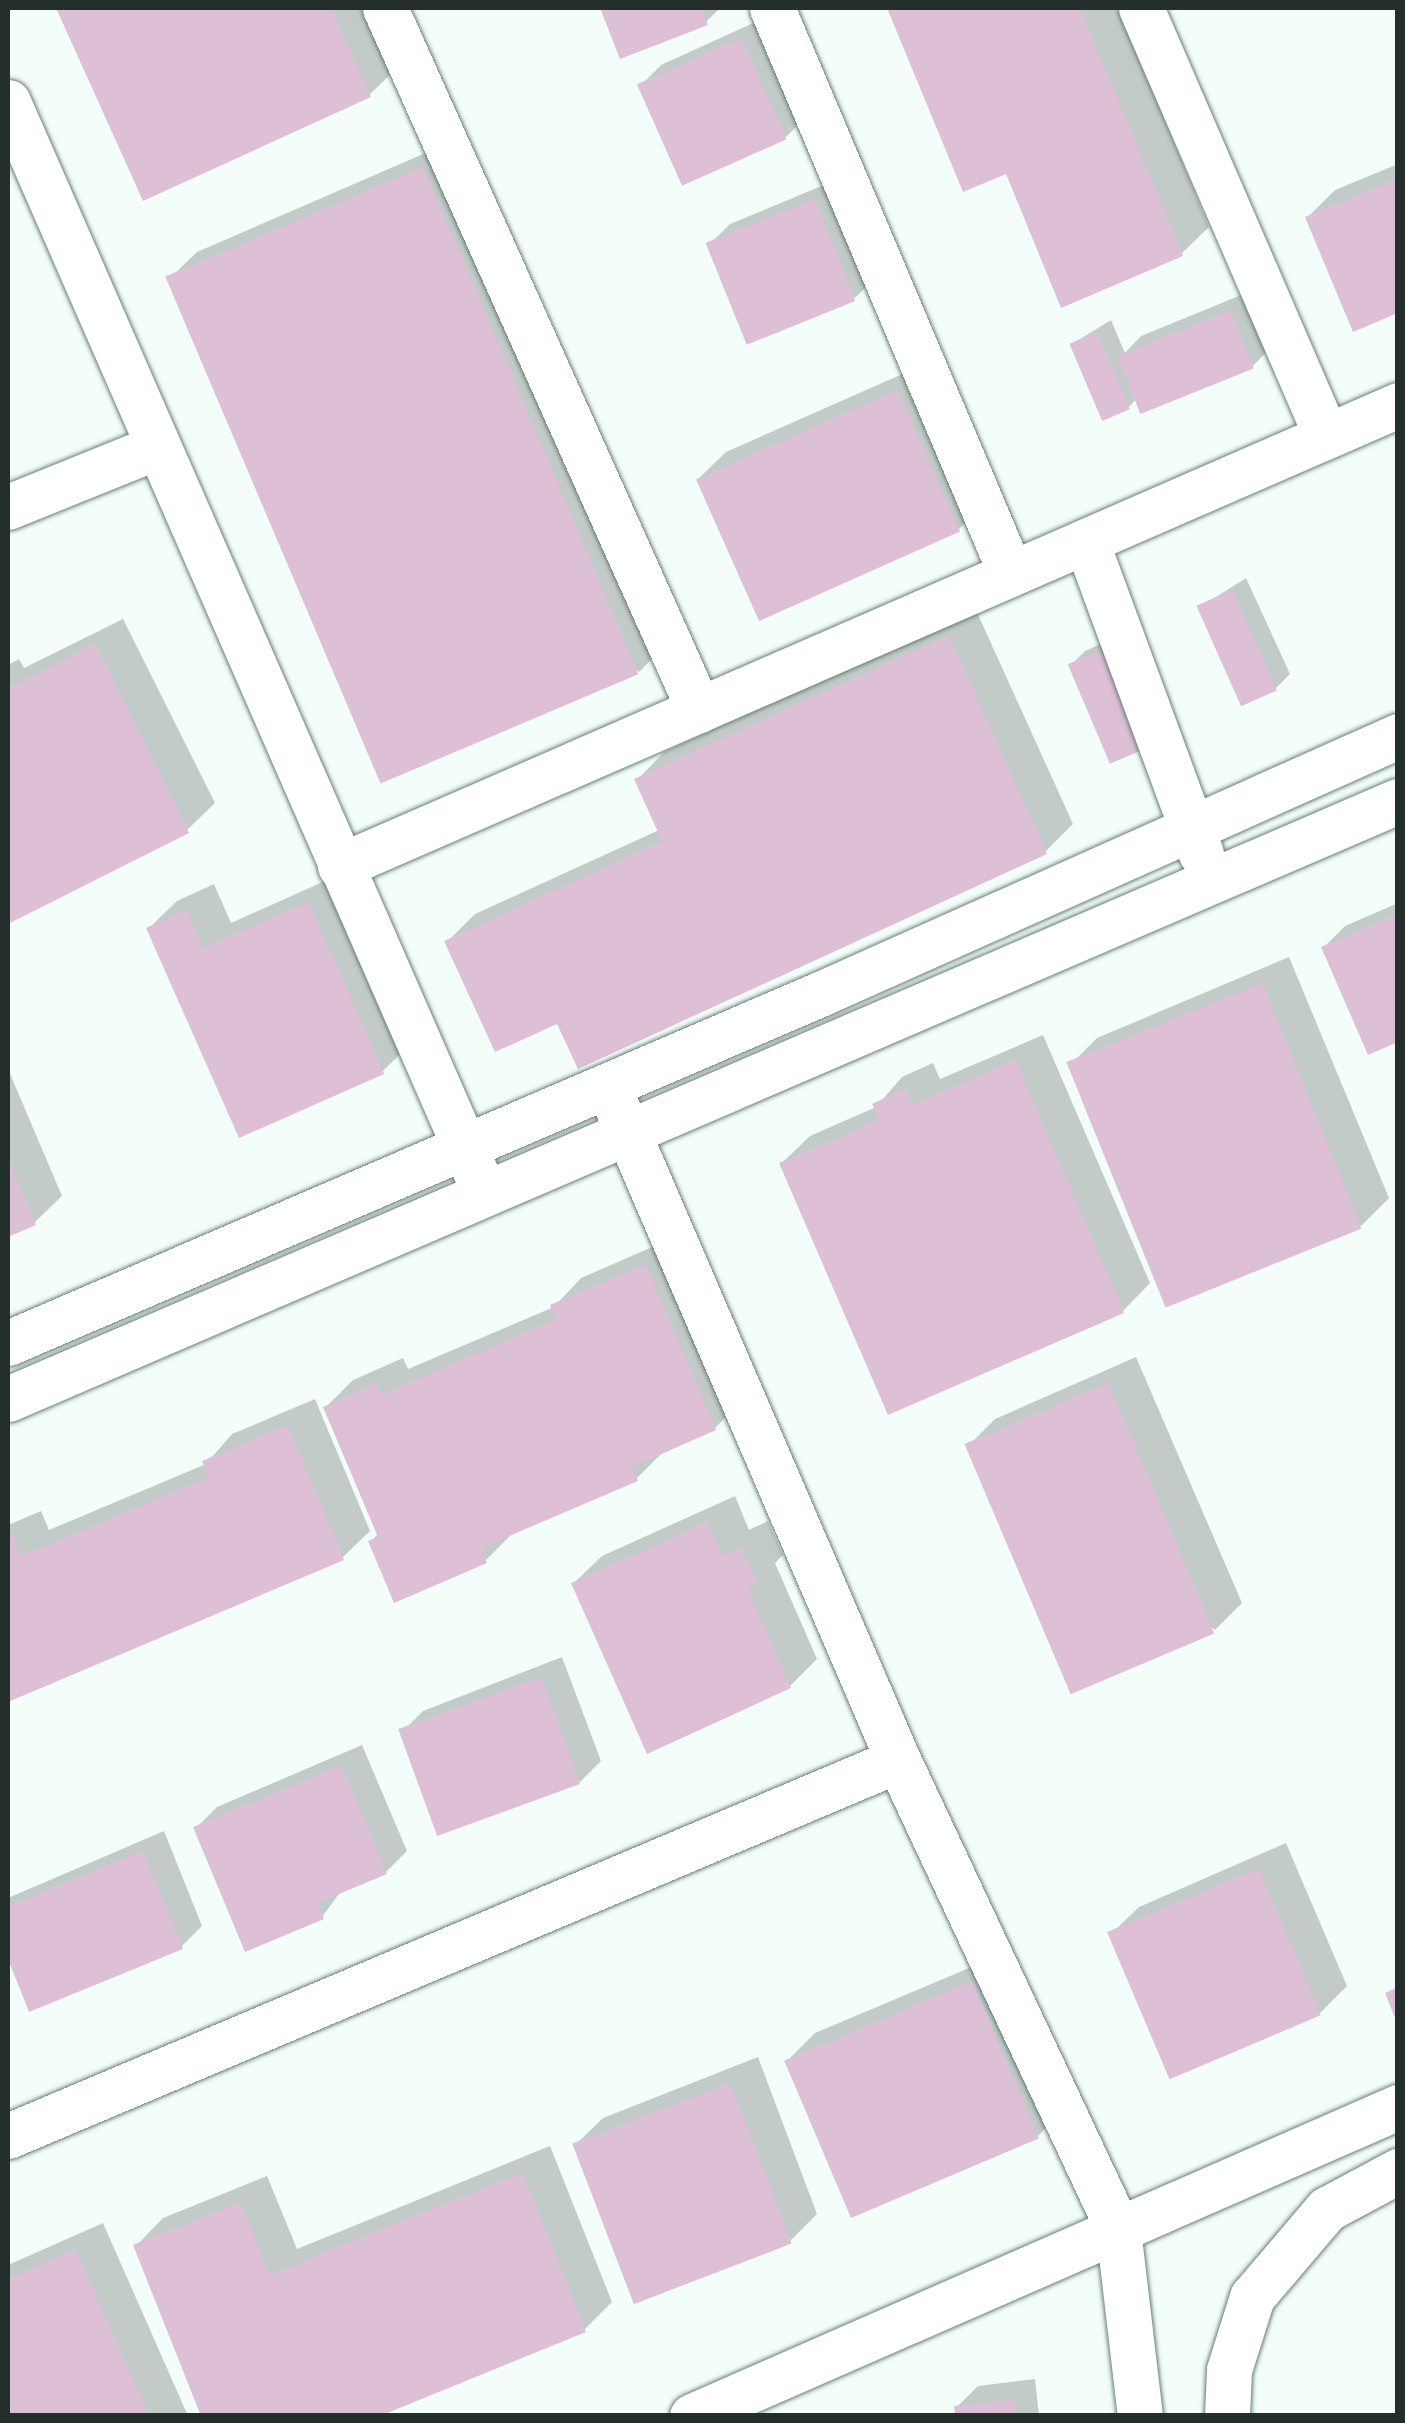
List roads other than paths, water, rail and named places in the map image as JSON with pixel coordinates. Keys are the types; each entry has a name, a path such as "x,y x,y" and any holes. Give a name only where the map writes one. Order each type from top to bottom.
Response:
{"street":[{"path":"385,8 699,710"},
{"path":"772,8 1011,574"},
{"path":"1141,8 1326,436"},
{"path":"8,102 154,448 486,1193"},
{"path":"340,866 1398,405"},
{"path":"8,508 154,448"},
{"path":"1086,541 1194,827 1209,882"},
{"path":"8,1342 608,1085 1398,736"},
{"path":"8,1399 1398,802"},
{"path":"608,1085 898,1760 1118,2229 1140,2416"},
{"path":"8,2136 898,1760"},
{"path":"692,2416 1398,2107"},
{"path":"1227,2416 1229,2370 1252,2298 1326,2209 1398,2171"}]}
